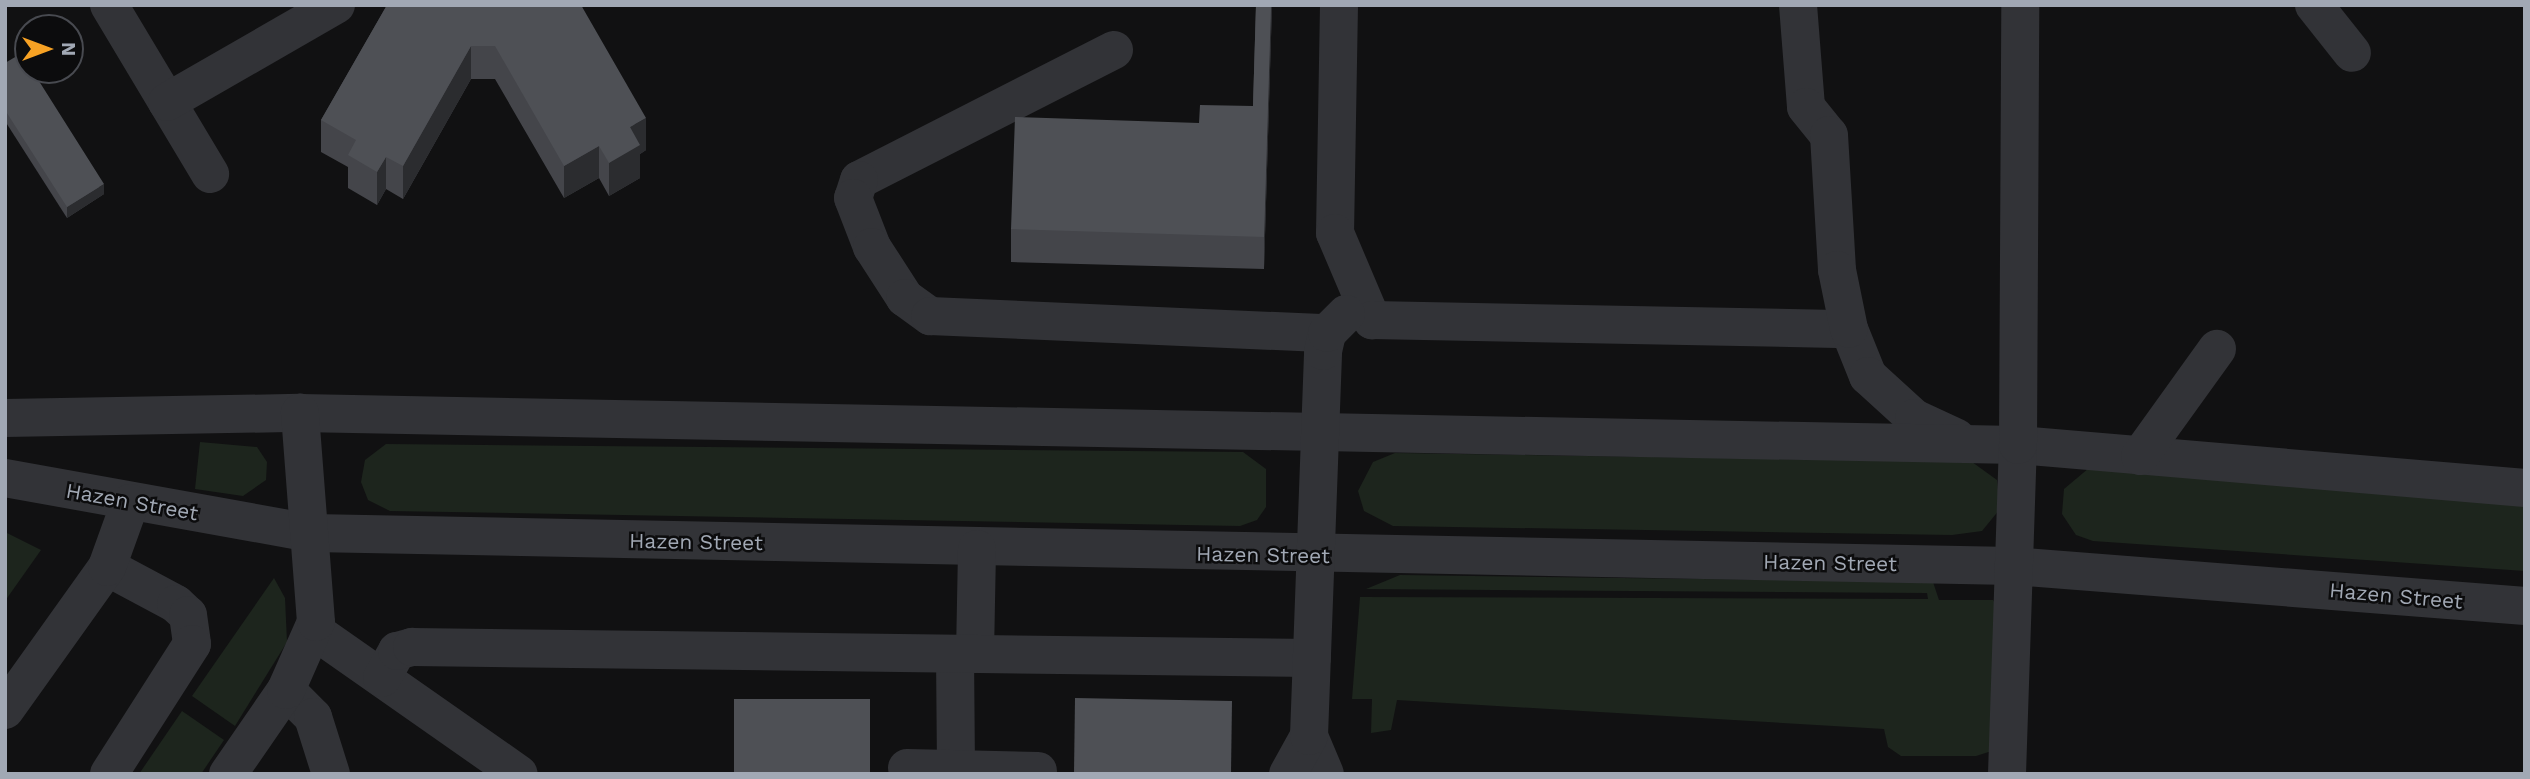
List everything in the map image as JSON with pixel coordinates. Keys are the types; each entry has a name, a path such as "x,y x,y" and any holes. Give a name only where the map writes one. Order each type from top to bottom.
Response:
{"street":[{"path":"109,5 210,174"},
{"path":"167,102 336,5"},
{"path":"1339,5 1335,233 1372,320 1849,329"},
{"path":"1798,5 1806,107 1829,135 1837,270 1849,329 1868,376 1914,418 1969,444"},
{"path":"2007,774 2018,445 2020,5"},
{"path":"2315,5 2352,53"},
{"path":"1114,50 859,180 853,198 872,247 905,298 930,316 1327,333 1365,304"},
{"path":"1325,774 1309,736 1320,432 1327,333"},
{"path":"2140,456 2217,349"},
{"path":"228,774 286,690 313,630 312,533 300,413"},
{"path":"5,418 300,413 2018,445 2525,488"},
{"name":"Hazen Street","path":"5,478 130,503 312,533 1317,556 2013,565 2525,606"},
{"path":"5,710 107,567 130,503"},
{"path":"956,769 977,549"},
{"path":"107,567 176,604 188,615 192,645 109,774"},
{"path":"313,630 519,774"},
{"path":"382,678 397,651 412,647 1312,658"},
{"path":"286,690 313,717 331,774"},
{"path":"1288,774 1309,736"},
{"path":"906,768 1038,771"}],"shaded area":[{"path":"200,442 257,447 267,462 266,480 243,496 195,489"},
{"path":"386,444 1243,452 1266,469 1266,507 1257,520 1240,526 390,511 368,500 361,482 365,460"},
{"path":"1395,453 1972,462 1997,480 2000,509 1982,531 1952,535 1393,526 1364,511 1358,491 1373,462"},
{"path":"2089,468 2525,497 2525,571 2093,541 2076,535 2062,514 2064,489"},
{"path":"5,532 41,550 5,601"},
{"path":"1400,575 1933,582 1939,600 1993,600 1999,608 1998,749 1976,756 1901,756 1888,747 1884,729 1397,700 1391,730 1371,733 1372,699 1352,699 1360,597 1928,599 1927,593 1366,589"},
{"path":"274,578 285,598 287,642 235,726 192,696"},
{"path":"182,711 224,740 201,774 139,774"}],"building":[{"path":"387,5 581,5 646,118 630,127 640,145 609,163 599,146 564,166 495,46 471,46 403,166 386,157 377,172 348,155 356,140 321,120"},
{"path":"1256,5 1271,5 1264,237 1011,229 1015,117 1199,123 1200,105 1253,106"},
{"path":"14,58 14,84 41,84 104,184 67,207 5,110 5,63"},
{"path":"1075,698 1232,701 1231,774 1074,774"},
{"path":"734,699 870,699 870,774 734,774"}]}
